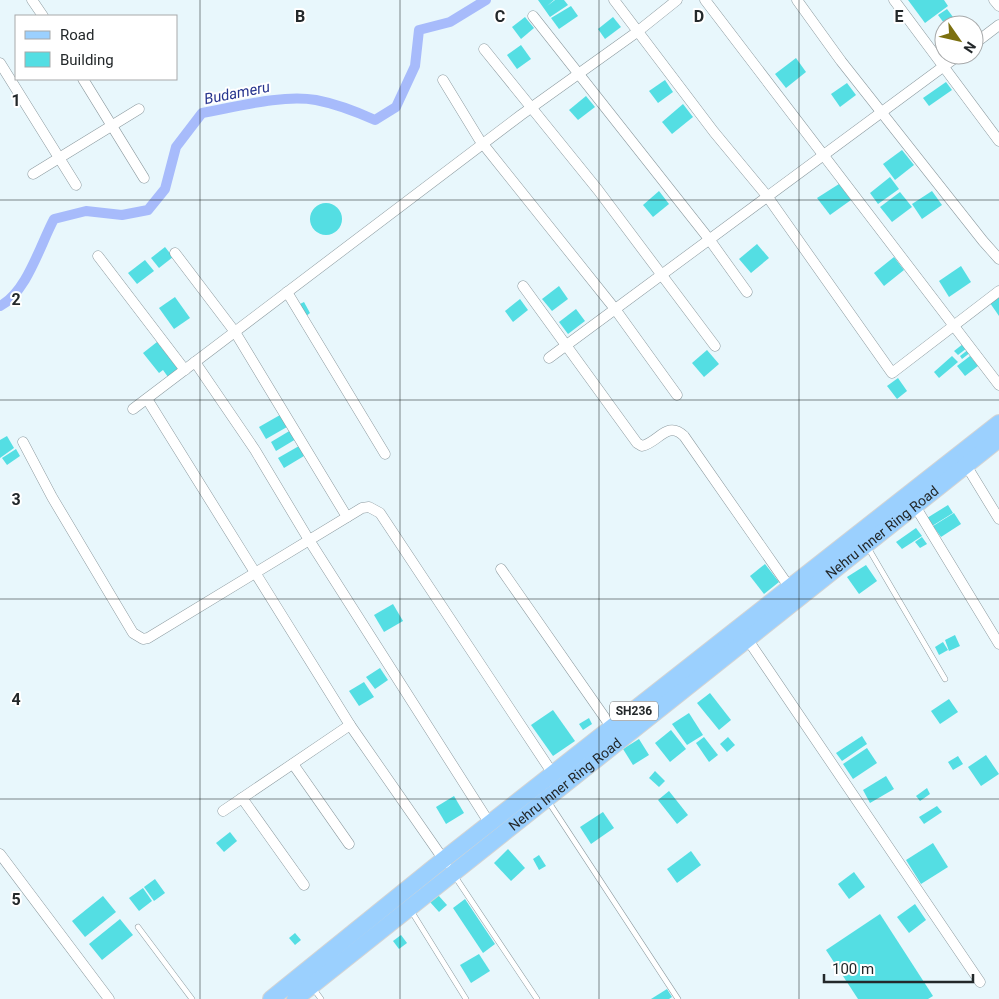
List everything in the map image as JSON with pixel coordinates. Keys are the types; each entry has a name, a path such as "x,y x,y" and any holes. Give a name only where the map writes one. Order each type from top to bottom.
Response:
{"main road":[{"name":"SH236","path":"271,999 443,860 999,424"},
{"name":"Nehru Inner Ring Road","path":"295,999 867,546 999,439"}],"street":[{"path":"32,0 42,15"},
{"path":"614,0 714,132 767,196 892,373 999,291"},
{"path":"133,409 531,107 637,32 677,0"},
{"path":"705,0 848,189 884,231 999,385"},
{"path":"797,0 841,61 883,111 999,259"},
{"path":"894,0 999,141"},
{"path":"994,0 999,6"},
{"path":"533,16 708,239 747,292"},
{"path":"984,36 999,25"},
{"path":"484,49 662,273 715,346"},
{"path":"0,63 76,185"},
{"path":"549,358 946,65"},
{"path":"84,80 144,178"},
{"path":"443,80 452,98 483,144 615,308 676,395"},
{"path":"33,174 139,109"},
{"path":"175,253 235,332 347,517"},
{"path":"98,256 185,370"},
{"path":"523,286 637,443 642,446 647,445 670,429 678,430 684,436 790,588"},
{"path":"287,292 385,454"},
{"path":"196,362 255,450 309,540 490,824"},
{"path":"147,399 350,726 454,874"},
{"path":"23,442 52,497 133,633 138,637 148,638 362,508 369,507 380,513 553,774"},
{"path":"966,465 999,519"},
{"path":"915,506 999,644"},
{"path":"501,569 612,728"},
{"path":"748,640 980,982"},
{"path":"223,811 350,726"},
{"path":"293,764 349,844"},
{"path":"242,798 304,885"},
{"path":"0,854 110,999"}],"lane":[{"path":"867,546 945,679"},
{"path":"547,799 678,999"},
{"path":"454,874 537,999"},
{"path":"410,909 466,999"},
{"path":"138,927 192,999"},
{"path":"312,985 321,999"}],"building":[{"path":"538,0 554,0 547,6 555,0 564,0 568,5 550,17"},
{"path":"908,0 944,0 948,6 925,23"},
{"path":"571,6 578,16 559,29 551,18"},
{"path":"947,9 952,15 938,15"},
{"path":"525,17 534,28 521,39 512,27"},
{"path":"613,17 621,27 605,39 598,29"},
{"path":"521,45 531,59 517,69 507,55"},
{"path":"796,58 806,72 786,88 775,74"},
{"path":"665,80 673,92 658,103 649,91"},
{"path":"946,82 952,90 929,106 923,98"},
{"path":"847,83 856,95 840,107 831,94"},
{"path":"586,96 595,107 578,120 569,110"},
{"path":"683,104 693,117 672,134 662,122"},
{"path":"902,150 914,165 895,180 883,164"},
{"path":"890,177 899,189 878,204 870,193"},
{"path":"839,184 851,200 830,215 817,198"},
{"path":"659,191 669,204 653,217 643,205"},
{"path":"932,191 942,205 922,219 912,204"},
{"path":"900,192 912,207 892,222 880,207"},
{"path":"326,203 332,204 337,208 341,213 341,225 337,230 332,234 326,235 320,234 315,230 311,225 310,219 311,213 315,208 320,204"},
{"path":"757,244 769,258 751,273 739,259"},
{"path":"165,247 173,257 159,268 151,258"},
{"path":"894,257 904,270 884,286 874,273"},
{"path":"145,260 154,271 137,284 128,273"},
{"path":"961,266 971,282 949,297 939,281"},
{"path":"559,286 568,299 552,311 542,299"},
{"path":"999,296 999,316 990,303"},
{"path":"175,297 190,318 174,329 159,308"},
{"path":"520,299 528,310 513,322 505,311"},
{"path":"304,302 310,313 305,317 298,305"},
{"path":"576,309 585,321 568,334 559,322"},
{"path":"157,342 178,369 168,377 163,370 159,373 143,353"},
{"path":"963,344 967,348 958,355 954,351"},
{"path":"969,349 971,352 962,359 960,356"},
{"path":"707,350 719,364 704,377 692,363"},
{"path":"952,356 958,362 939,378 934,372"},
{"path":"970,356 978,366 965,376 957,366"},
{"path":"898,378 907,391 897,399 887,386"},
{"path":"280,415 287,427 266,439 259,427"},
{"path":"291,430 296,439 276,451 271,442"},
{"path":"7,436 14,448 0,458 0,440"},
{"path":"299,446 304,456 284,468 278,458"},
{"path":"16,449 20,456 7,465 2,458"},
{"path":"948,505 953,513 932,526 927,518"},
{"path":"954,513 961,524 941,537 933,526"},
{"path":"916,528 922,536 902,549 896,542"},
{"path":"922,537 927,544 920,548 915,542"},
{"path":"765,564 779,582 764,594 750,576"},
{"path":"866,565 877,581 859,594 847,577"},
{"path":"393,604 403,621 384,632 374,615"},
{"path":"955,635 960,646 949,651 945,640"},
{"path":"943,642 948,650 939,655 935,647"},
{"path":"380,668 388,680 375,689 366,677"},
{"path":"364,682 374,697 359,706 349,691"},
{"path":"710,693 731,720 719,730 697,703"},
{"path":"949,699 958,712 940,724 931,711"},
{"path":"553,710 575,741 553,756 531,725"},
{"path":"689,713 703,735 687,745 672,724"},
{"path":"589,718 592,724 583,730 579,724"},
{"path":"671,730 686,749 670,762 655,743"},
{"path":"862,736 867,744 842,761 836,753"},
{"path":"704,737 718,755 709,762 696,743"},
{"path":"728,737 735,745 727,752 720,744"},
{"path":"639,739 649,755 633,765 623,749"},
{"path":"867,748 877,763 853,779 843,764"},
{"path":"986,755 999,774 981,786 968,767"},
{"path":"958,756 963,764 953,770 948,762"},
{"path":"655,771 665,781 659,787 649,778"},
{"path":"886,776 894,789 870,803 863,790"},
{"path":"927,788 930,794 920,801 916,796"},
{"path":"669,791 688,815 677,824 658,800"},
{"path":"454,796 464,813 446,824 436,807"},
{"path":"937,806 942,812 924,824 919,817"},
{"path":"603,812 614,828 591,844 580,827"},
{"path":"230,832 237,841 224,852 216,843"},
{"path":"933,843 948,867 921,884 906,860"},
{"path":"508,849 525,868 511,881 494,863"},
{"path":"691,851 701,865 677,883 667,869"},
{"path":"539,855 546,866 539,870 533,859"},
{"path":"854,872 865,887 849,899 838,884"},
{"path":"155,879 165,893 154,901 144,887"},
{"path":"143,888 152,901 139,911 129,898"},
{"path":"438,895 447,905 439,912 430,902"},
{"path":"103,896 116,912 85,937 72,921"},
{"path":"465,899 495,944 483,953 453,908"},
{"path":"915,904 926,920 909,933 897,917"},
{"path":"880,914 933,996 928,999 858,999 826,950"},
{"path":"120,919 133,935 102,960 89,944"},
{"path":"295,933 301,940 295,945 289,938"},
{"path":"401,935 407,943 399,949 393,941"},
{"path":"479,954 490,971 471,983 460,965"},
{"path":"667,989 672,997 669,999 651,999"}],"waterway":[{"name":"Budameru","path":"0,306 18,290 25,279 54,219 86,211 122,215 148,210 165,189 176,147 202,113 259,102 303,99 339,106 375,120 396,107 415,66 419,30 450,22 486,0"}]}
